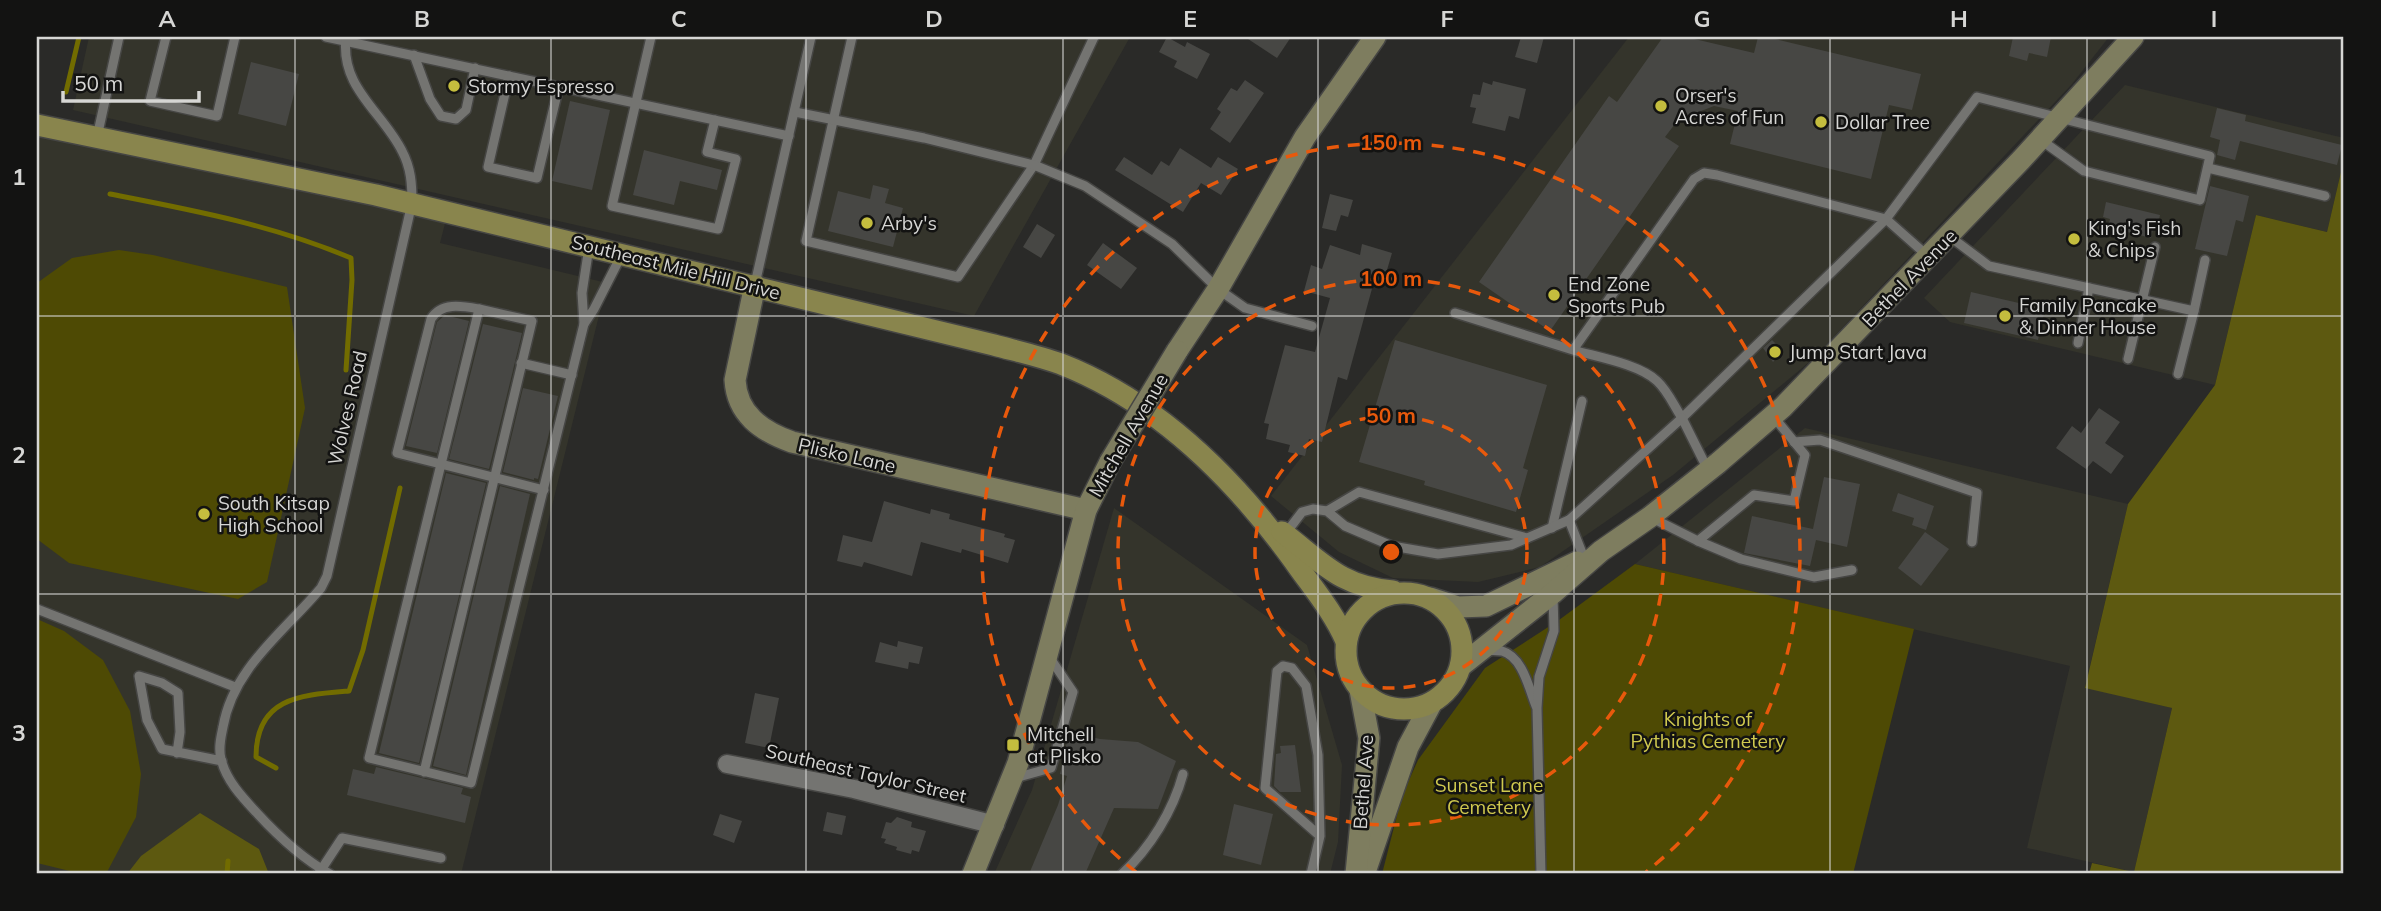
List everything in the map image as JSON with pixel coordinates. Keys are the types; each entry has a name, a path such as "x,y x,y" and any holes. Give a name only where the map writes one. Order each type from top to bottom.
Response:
{"main road":[{"name":"Mitchell Avenue","path":"973,874 1012,779 1086,510 1110,462 1218,289 1305,137 1375,37"},
{"name":"Bethel Avenue","path":"1430,598 1458,607 1486,606 1592,554 1650,517 1773,416 1805,386 1949,236 2133,37"},
{"name":"Southeast Mile Hill Drive","path":"37,125 412,204 755,285 1017,351 1061,365 1119,393 1158,420 1213,465 1263,519 1334,616 1346,640"},
{"name":"Plisko Lane","path":"755,285 735,380 742,409 759,425 779,438 792,442 1086,510"},
{"name":"Southeast Mile Hill Drive","path":"1263,519 1325,568 1355,584 1371,589 1404,592"},
{"name":"Bethel Avenue","path":"1462,665 1553,593 1592,554"},
{"path":"1364,874 1408,747 1431,704 1450,688 1462,665 1463,649 1461,633 1454,619 1430,598 1404,592 1377,598 1357,616 1346,640 1348,667 1360,690 1386,707 1416,708 1431,704"},
{"name":"Bethel Ave","path":"1356,874 1369,738 1360,690"}],"street":[{"name":"Southeast Taylor Street","path":"727,764 854,789 995,825"}],"lane":[{"path":"97,137 119,37"},
{"path":"166,37 150,101 217,116 235,37"},
{"path":"326,37 346,39 789,136"},
{"path":"651,37 612,206 718,229 736,159 707,152 715,120"},
{"path":"755,285 811,37"},
{"path":"852,37 806,241 958,277 1034,165 1094,37"},
{"name":"Wolves Road","path":"323,873 278,835 241,796 225,772 220,744 225,712 235,687 249,667 321,588 327,576 412,204 412,176 401,149 350,76 346,39"},
{"path":"414,55 430,99 441,116 456,119 466,110 475,68"},
{"path":"509,76 488,166 537,178 559,86"},
{"path":"1285,535 1302,512 1312,509 1327,511 1345,526 1392,546 1438,554 1511,545 1569,520 1682,418 1886,219 1978,97 2210,156 2200,201 2084,171 2040,139"},
{"path":"794,112 1034,165 1085,186 1172,244 1218,289 1245,308 1312,326"},
{"path":"2208,168 2325,196"},
{"path":"1573,350 1694,178 1704,173 1886,219 1929,257"},
{"path":"1949,236 1989,266 2194,311"},
{"path":"584,324 582,293 589,246"},
{"path":"2128,359 2155,247"},
{"path":"479,309 369,758 471,783 584,324 622,254"},
{"path":"2178,374 2205,260"},
{"path":"2078,343 2090,288"},
{"path":"424,772 493,478 532,321 452,306 435,312 397,453 493,478 544,490"},
{"path":"1455,313 1640,370 1655,379 1666,390 1708,470"},
{"path":"521,363 572,375"},
{"path":"1552,528 1582,401"},
{"path":"1698,541 1754,495 1794,501 1805,455 1773,416"},
{"path":"1794,442 1820,440 1977,493 1972,542"},
{"path":"1327,511 1359,492 1527,538"},
{"path":"1650,517 1741,559 1814,577 1852,570"},
{"path":"1569,520 1592,554"},
{"path":"1541,874 1537,708 1539,677 1554,631 1553,593"},
{"path":"37,609 235,687"},
{"path":"1480,650 1502,651 1519,664 1537,708"},
{"path":"1012,779 1051,768 1073,692 1047,654"},
{"path":"1311,874 1320,836 1318,755 1306,686 1292,668 1283,666 1278,671 1265,788 1320,836"},
{"path":"177,752 180,732 178,693 162,683 139,676 148,720 162,749 177,752 222,761"},
{"path":"1122,874 1145,849 1176,800 1183,774"},
{"path":"323,873 342,838 441,858"}],"shaded area":[{"path":"89,37 1130,37 974,316 73,110"},
{"path":"1629,37 2109,37 2072,84 1813,359 1673,475 1540,567 1478,582 1393,578 1339,552 1271,496"},
{"path":"2125,85 2344,138 2344,159 2327,232 2256,215 2215,385 1950,322 1924,298"},
{"name":"South Kitsap High School","path":"37,126 448,212 440,243 607,283 461,874 37,874"},
{"path":"2344,159 2344,874 2089,874 2092,863 2134,872 2172,708 2085,688 2128,504 2215,385 2256,215 2327,232"},
{"path":"1805,428 2128,504 2085,687 2172,708 2134,872 2027,848 2070,666 1635,564"},
{"path":"1114,508 1307,645 1342,765 1338,842 1330,874 994,874 1032,790"},
{"path":"200,813 259,849 269,874 127,874 141,856"}],"green space":[{"path":"119,250 153,255 287,287 305,408 267,582 238,599 69,563 37,539 37,283 72,258"},
{"name":"Knights of Pythias Cemetery","path":"1635,564 1914,629 1853,874 1382,874 1402,796 1418,760 1485,668 1559,620"},
{"path":"37,619 64,631 103,660 130,711 141,774 136,817 106,874 82,874 37,863"}],"building":[{"path":"1167,37 1185,47 1187,42 1210,54 1197,79 1174,67 1177,61 1159,52"},
{"path":"1245,37 1291,37 1277,58"},
{"path":"1521,37 1544,37 1537,63 1515,57"},
{"path":"1663,37 1686,37 1754,53 1758,37 1767,37 1921,74 1912,110 1889,105 1871,179 1730,144 1738,111 1714,106 1678,120 1665,137 1679,146 1550,331 1479,282 1609,96 1617,102"},
{"path":"2013,37 2051,37 2047,57 2029,53 2027,61 2009,56"},
{"path":"251,62 299,74 286,126 238,114"},
{"path":"1245,80 1264,93 1230,143 1210,129 1221,112 1217,109 1231,88 1237,91"},
{"path":"1493,81 1526,89 1519,119 1509,116 1505,131 1472,123 1476,108 1470,107 1473,94 1480,95 1483,82 1492,85"},
{"path":"570,101 610,110 592,190 552,181"},
{"path":"2217,108 2246,115 2245,121 2342,145 2337,165 2240,141 2235,160 2217,155 2220,140 2210,137"},
{"path":"1180,148 1211,168 1218,157 1238,169 1221,195 1201,183 1183,212 1115,170 1124,157 1152,175 1161,161 1169,166"},
{"path":"644,150 722,170 717,190 680,181 674,205 633,195"},
{"path":"873,185 889,189 885,203 903,208 893,247 828,231 838,191 870,199"},
{"path":"2210,186 2249,196 2243,222 2236,220 2227,256 2195,249"},
{"path":"1330,194 1353,200 1348,217 1341,215 1336,231 1322,228"},
{"path":"2106,202 2160,215 2157,230 2153,229 2151,238 2108,227 2110,219 2103,217"},
{"path":"1037,224 1055,235 1041,258 1023,247"},
{"path":"1103,243 1137,268 1121,289 1087,265"},
{"path":"1362,244 1392,253 1382,287 1373,285 1347,380 1338,377 1322,442 1309,439 1305,456 1288,452 1290,445 1266,439 1269,424 1264,423 1285,345 1315,352 1330,298 1304,291 1311,265 1322,269 1330,245 1360,255"},
{"path":"1971,292 2045,309 2038,340 1964,323"},
{"path":"445,315 469,321 437,453 406,446 437,322"},
{"path":"483,324 522,333 489,469 449,459"},
{"path":"1395,340 1547,385 1523,468 1528,470 1516,512 1424,485 1425,481 1359,462"},
{"name":"Jump Start Java","path":"1772,340 1783,351 1773,362 1763,348"},
{"path":"523,388 558,396 538,479 534,480 503,472"},
{"path":"2099,408 2120,422 2105,443 2124,456 2111,474 2093,461 2086,469 2056,448 2072,426 2081,433"},
{"path":"446,473 486,483 419,763 379,753"},
{"path":"1824,477 1860,484 1847,547 1816,540 1810,566 1744,553 1752,516 1813,529"},
{"path":"500,486 530,494 466,775 433,766"},
{"path":"1898,493 1934,506 1926,530 1912,525 1914,518 1892,511"},
{"path":"884,501 930,514 931,509 950,514 949,519 1005,534 1004,537 1015,540 1008,563 962,549 961,553 921,542 912,576 864,562 862,567 837,561 843,535 872,542"},
{"path":"1925,532 1949,549 1921,586 1898,568"},
{"path":"898,641 923,647 919,664 909,662 908,669 875,662 880,642 897,647"},
{"path":"755,693 779,698 769,748 745,743"},
{"path":"1069,732 1100,739 1138,742 1176,761 1158,809 1114,808 1085,874 1029,874 1067,776 1060,774"},
{"path":"1295,745 1301,792 1280,792 1274,786 1276,754 1281,753 1280,746"},
{"path":"376,767 463,788 461,794 471,797 465,823 347,795 353,769 374,774"},
{"path":"1234,804 1273,814 1261,865 1223,855"},
{"path":"827,812 846,816 842,835 823,831"},
{"path":"720,814 742,821 734,843 713,835"},
{"path":"897,817 912,822 911,827 926,831 919,852 912,850 911,854 884,843 886,839 881,838 886,822 891,823"}],"waterway":[{"path":"66,92 79,37"},
{"path":"110,194 262,227 351,258 346,370"},
{"path":"276,768 256,757 258,737 264,722 273,711 298,698 349,691 363,650 400,488"},
{"path":"227,874 228,861"}],"place":[{"name":"Stormy Espresso","path":"454,86"},
{"name":"Orser's Acres of Fun","path":"1661,106"},
{"name":"Dollar Tree","path":"1821,122"},
{"name":"Arby's","path":"867,223"},
{"name":"King's Fish & Chips","path":"2074,239"},
{"name":"End Zone Sports Pub","path":"1554,295"},
{"name":"Family Pancake & Dinner House","path":"2005,316"},
{"name":"Jump Start Java","path":"1775,352"},
{"name":"South Kitsap High School","path":"204,514"},
{"name":"Mitchell at Plisko","path":"1013,745"}],"park label":[{"name":"Sunset Lane Cemetery","path":"1489,796"}]}
